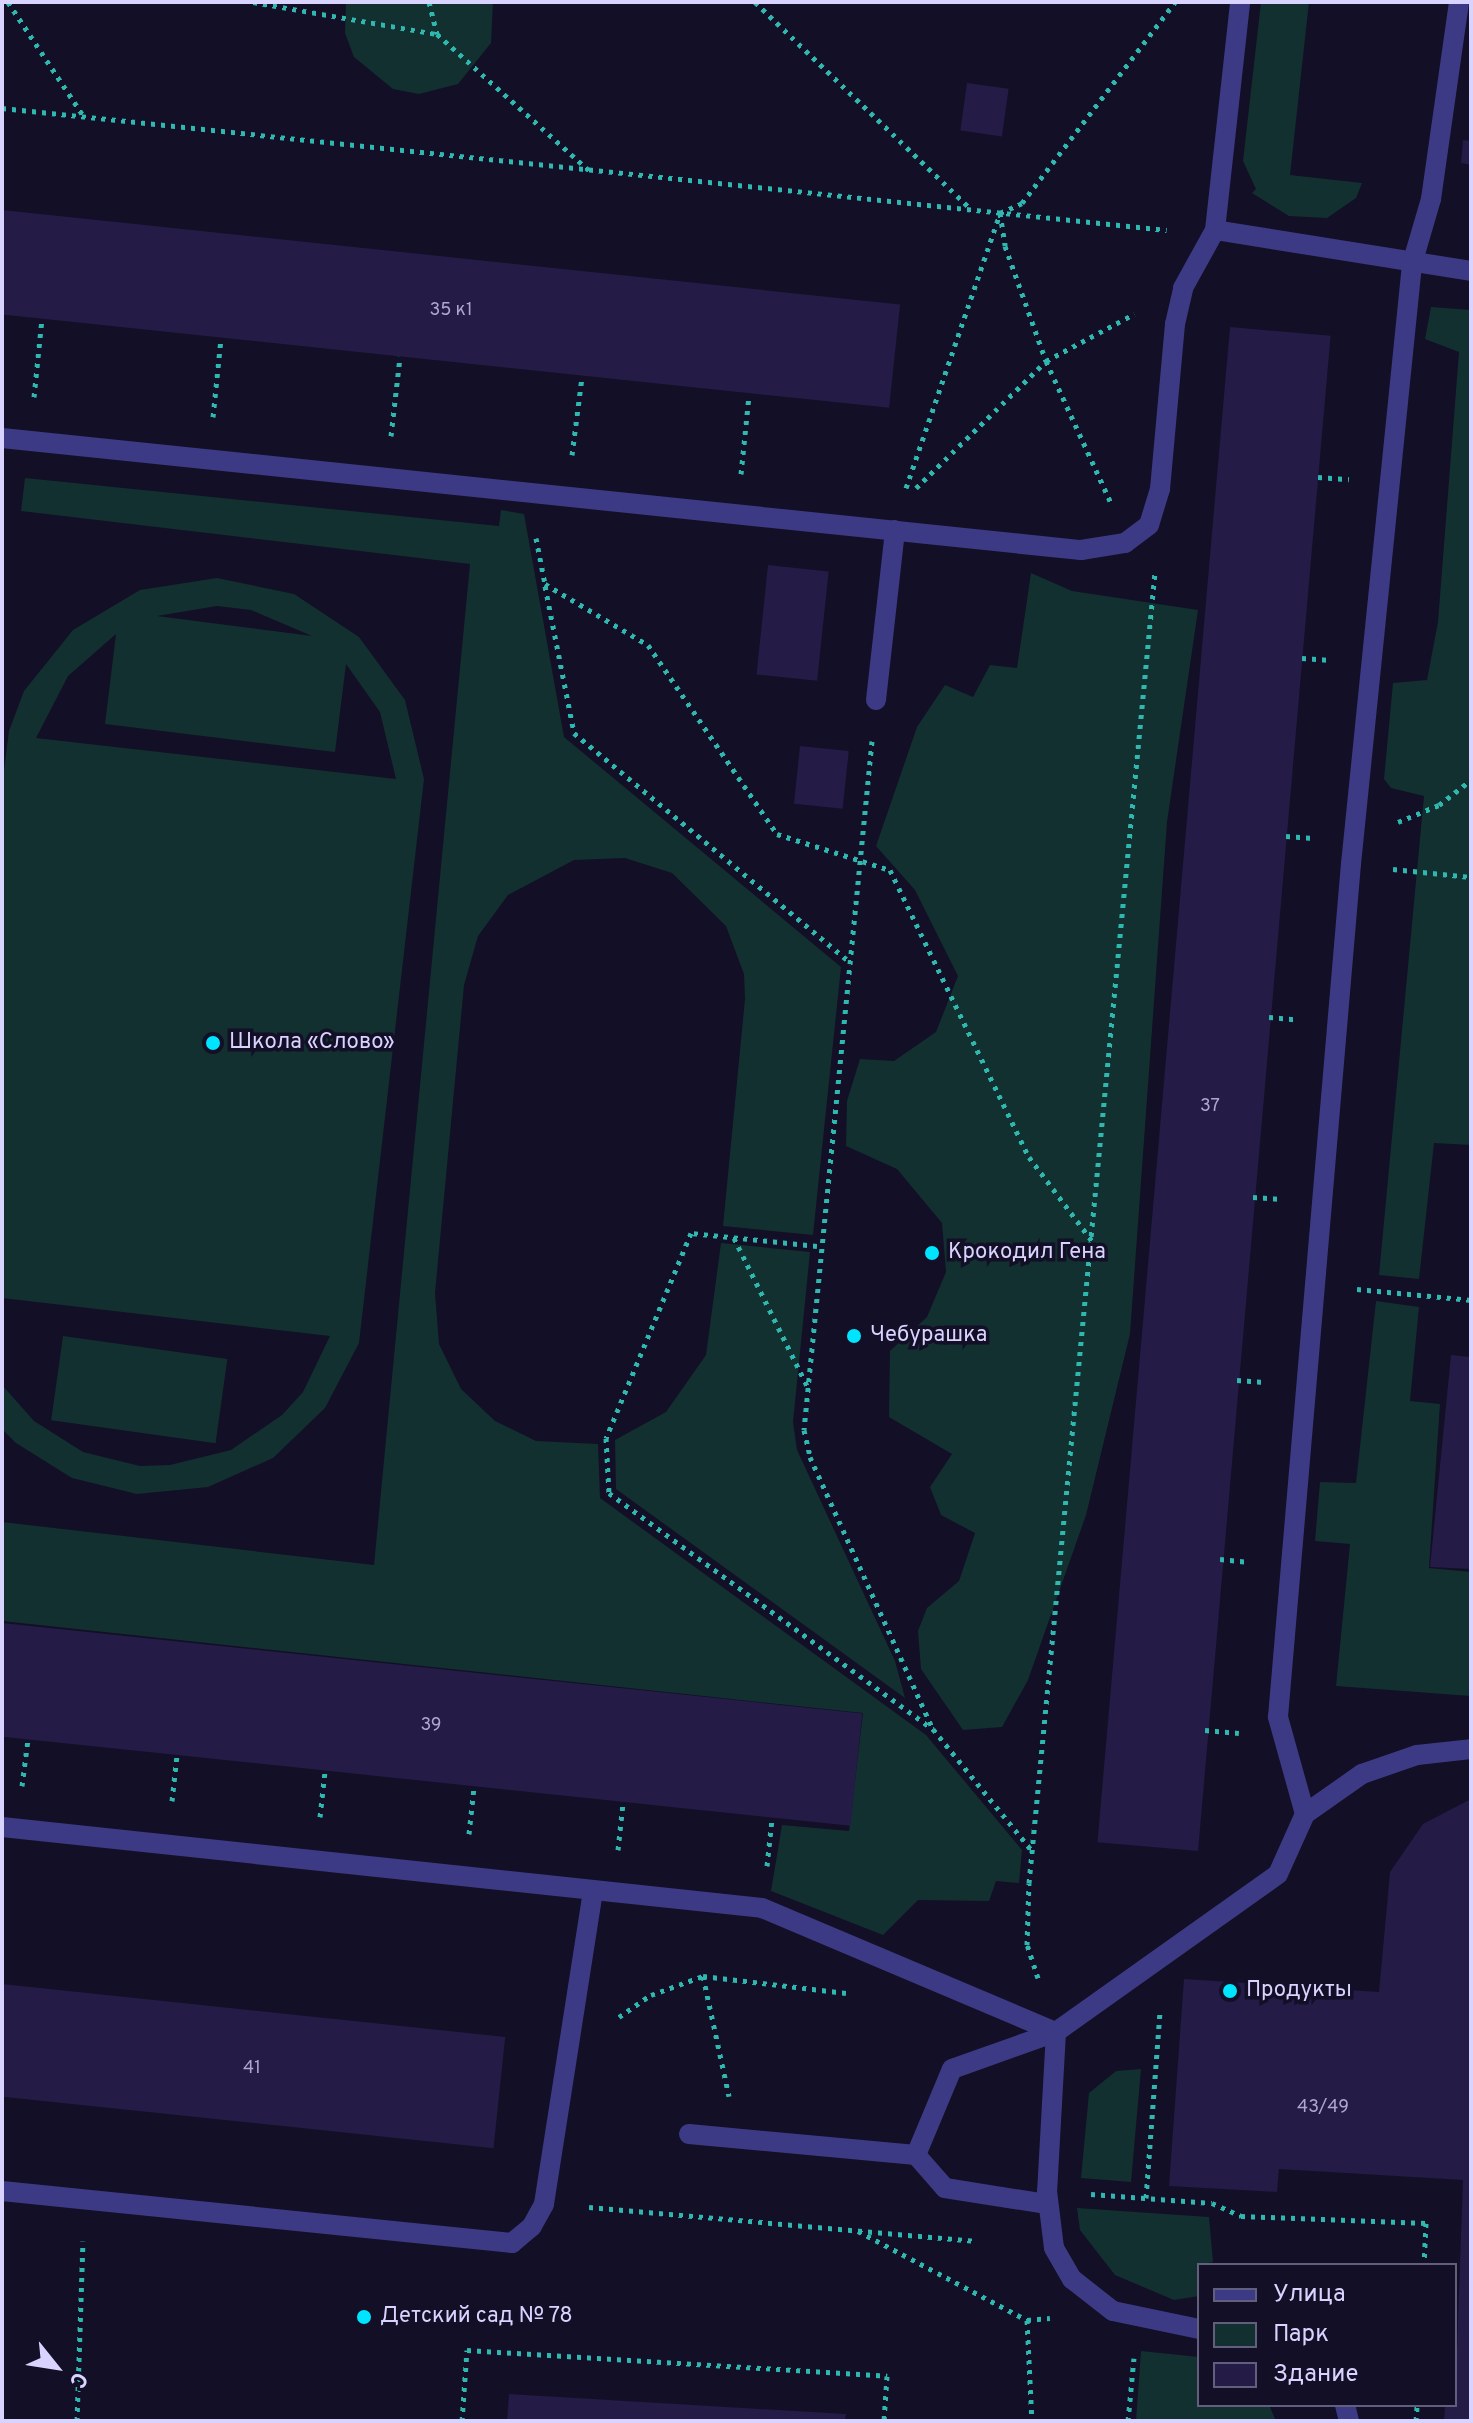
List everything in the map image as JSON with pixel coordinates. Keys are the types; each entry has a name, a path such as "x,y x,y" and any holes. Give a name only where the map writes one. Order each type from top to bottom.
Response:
{"lane":[{"path":"2,438 1081,550 1125,543 1149,525 1160,489 1183,288 1215,230 1240,2"},
{"path":"1305,1814 1278,1717 1412,264 1431,199 1459,2"},
{"path":"1215,230 1332,244 1412,264 1471,271"},
{"path":"876,700 895,530"},
{"path":"916,2155 952,2069 1056,2032 1163,1958 1278,1874 1305,1814 1362,1774 1417,1755 1471,1749"},
{"path":"2,1827 774,1912 1056,2032"},
{"path":"2,2191 512,2243 532,2226 544,2204 593,1891"},
{"path":"1056,2032 1046,2198 1054,2248 1091,2297 1137,2320 1197,2329"},
{"path":"689,2134 916,2155 945,2188 1046,2198"}],"path":[{"path":"8,2 84,117"},
{"path":"253,2 437,34 591,172"},
{"path":"429,2 437,34"},
{"path":"755,2 973,211"},
{"path":"1140,310 1046,361 901,502 1000,213 1022,203 1175,2"},
{"path":"2,108 1182,233 1215,230"},
{"path":"1000,213 1005,246 1046,361 1114,510"},
{"path":"30,441 42,318"},
{"path":"208,460 221,338"},
{"path":"386,479 400,357"},
{"path":"567,497 582,377"},
{"path":"737,514 749,395"},
{"path":"527,494 574,733 852,963"},
{"path":"1056,2032 1027,1945 1033,1851 1157,586 1149,525"},
{"path":"545,584 648,645 777,834 890,870 1029,1157 1093,1242"},
{"path":"876,700 852,963 817,1246 804,1430 810,1457 933,1729"},
{"path":"1439,805 1471,780"},
{"path":"1427,873 1471,877"},
{"path":"817,1246 691,1233 606,1438 609,1493 933,1729 1033,1851"},
{"path":"734,1238 808,1389"},
{"path":"1317,1285 1471,1300"},
{"path":"1146,2198 1163,1958"},
{"path":"608,2023 651,1995 703,1976 859,1995"},
{"path":"703,1976 732,2110"},
{"path":"584,2191 581,2206 1054,2248"},
{"path":"1046,2198 1146,2198 1212,2203 1241,2216 1426,2223 1424,2263"},
{"path":"77,2421 85,2200"},
{"path":"856,2230 1027,2320 1057,2318"},
{"path":"1027,2320 1032,2421"},
{"path":"1128,2421 1137,2320"},
{"path":"462,2421 467,2350 887,2376 884,2421"}],"green space":[{"path":"346,2 493,2 491,43 458,84 419,94 393,89 354,57 345,33"},
{"path":"1261,2 1309,2 1290,175 1362,183 1356,198 1327,218 1289,216 1252,193 1256,189 1243,161"},
{"path":"1431,307 1471,310 1471,1145 1434,1143 1419,1279 1379,1275 1424,796 1391,788 1384,779 1393,683 1427,680 1438,622 1459,352 1425,339"},
{"path":"25,478 499,526 501,510 524,514 564,737 841,967 813,1235 723,1226 745,999 744,974 726,926 672,873 625,858 574,860 508,895 478,936 464,985 435,1293 439,1344 461,1389 495,1421 536,1441 598,1444 600,1498 926,1735 1022,1850 1019,1883 996,1881 989,1901 918,1900 883,1935 771,1891 782,1825 849,1831 863,1713 2,1621 2,1522 374,1565 470,564 21,511"},
{"path":"1031,573 1072,591 1198,610 1167,822 1130,1334 1086,1515 1028,1680 1002,1727 963,1730 921,1669 918,1631 927,1608 959,1581 975,1533 941,1515 930,1487 952,1454 889,1417 890,1351 927,1317 946,1272 942,1223 897,1169 846,1146 847,1101 860,1059 894,1061 936,1032 958,976 915,890 876,846 917,727 945,685 973,697 990,665 1017,668"},
{"name":"Школа «Слово»","path":"217,578 294,594 359,637 405,700 424,779 359,1343 325,1408 273,1458 208,1487 137,1494 72,1478 16,1443 2,1429 2,1385 34,1421 83,1452 140,1466 170,1465 231,1450 282,1415 303,1392 330,1336 2,1298 2,786 9,731 24,691 73,630 140,590","holes":["217,606 251,610 312,636 157,616","116,634 105,724 335,752 346,664 380,712 396,779 36,738 68,676"]},
{"path":"721,1243 810,1252 793,1422 797,1450 895,1661 905,1698 616,1489 615,1440 666,1412 706,1355"},
{"path":"1376,1301 1419,1307 1410,1401 1440,1404 1429,1568 1471,1572 1471,1696 1336,1686 1350,1544 1315,1541 1320,1482 1356,1483"},
{"path":"63,1336 227,1359 216,1443 51,1420"},
{"path":"1141,2069 1131,2182 1081,2178 1089,2093 1116,2071"},
{"path":"1077,2208 1209,2217 1213,2262 1197,2263 1197,2296 1174,2300 1115,2275 1080,2230"},
{"path":"1141,2351 1197,2357 1197,2407 1270,2407 1276,2421 1136,2421"}],"building":[{"path":"967,83 1009,89 1002,136 960,131"},
{"path":"1463,140 1471,141 1471,165 1461,163"},
{"path":"2,210 900,304 889,408 2,315"},
{"path":"1230,327 1331,336 1198,1851 1097,1842"},
{"path":"768,565 829,571 817,681 757,674"},
{"path":"800,746 849,751 843,809 794,804"},
{"path":"1451,1355 1471,1357 1471,1569 1430,1567"},
{"path":"2,1623 862,1713 850,1826 2,1737"},
{"path":"1471,1799 1471,2421 1444,2421 1445,2407 1457,2407 1463,2180 1279,2169 1277,2192 1169,2186 1184,1979 1379,1992 1390,1872 1423,1824"},
{"path":"2,1984 505,2037 494,2148 2,2097"},
{"path":"509,2394 846,2414 845,2421 507,2421"}],"place":[{"name":"Школа «Слово»","path":"213,1043"},
{"name":"Крокодил Гена","path":"932,1253"},
{"name":"Чебурашка","path":"854,1336"},
{"name":"Продукты","path":"1230,1991"},
{"name":"Детский сад № 78","path":"364,2317"}]}
